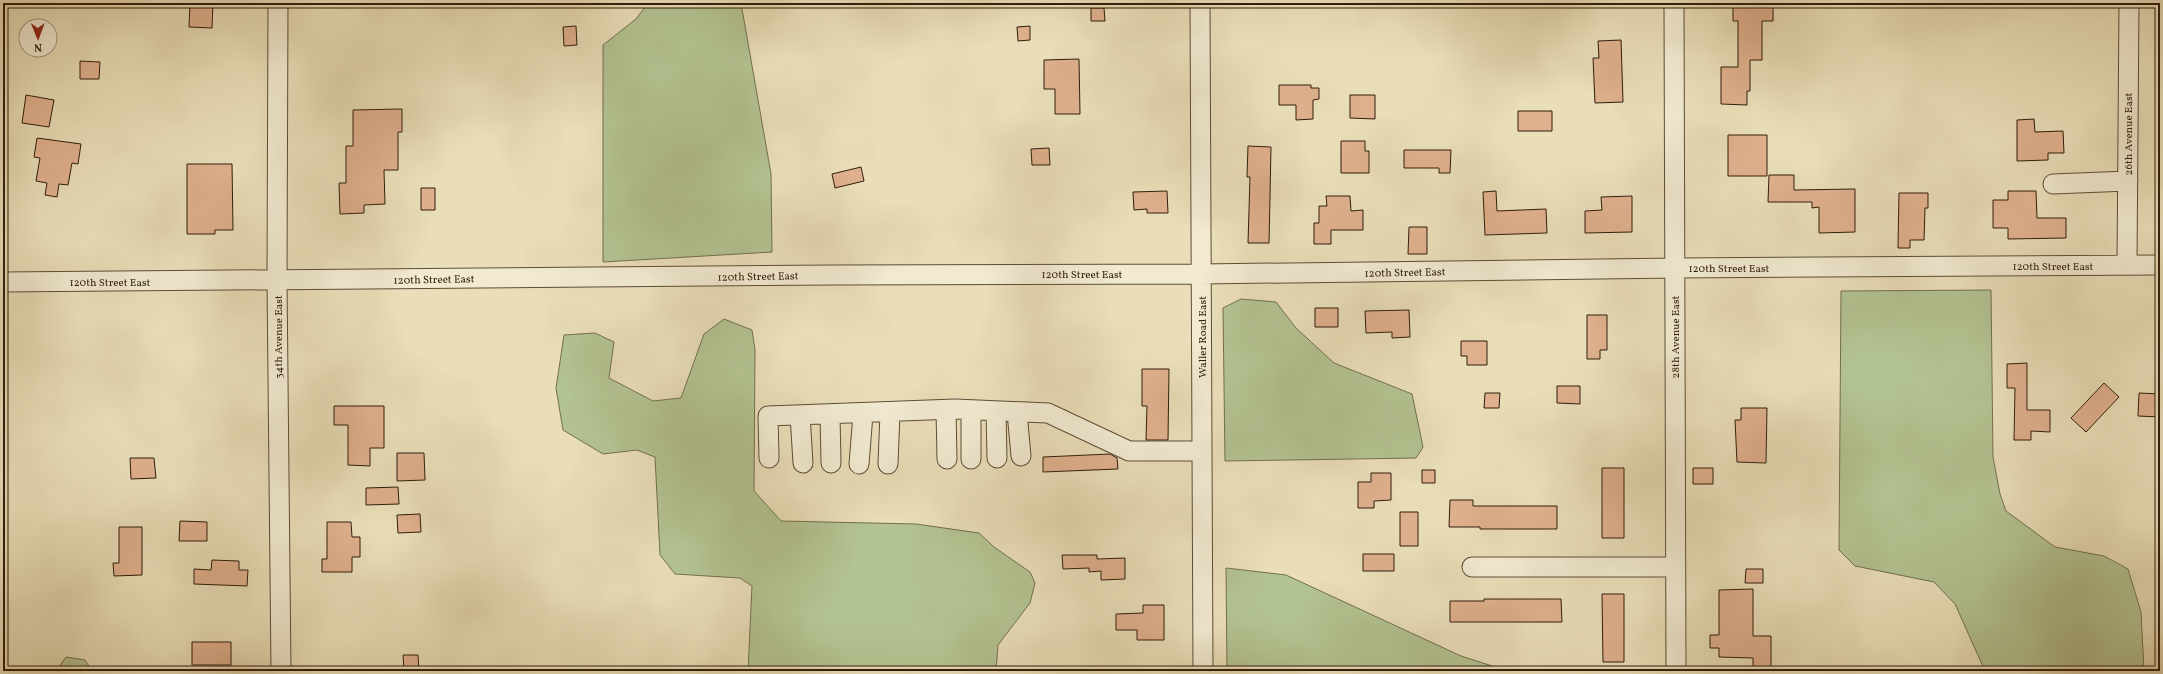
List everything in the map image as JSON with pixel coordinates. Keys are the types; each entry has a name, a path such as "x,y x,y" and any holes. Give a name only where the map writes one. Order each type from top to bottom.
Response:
{"street":[{"name":"34th Avenue East","path":"278,3 278,280 281,671"},
{"name":"Waller Road East","path":"1200,3 1203,671"},
{"name":"28th Avenue East","path":"1674,3 1676,268 1676,671"},
{"name":"26th Avenue East","path":"2127,265 2129,3"},
{"path":"2053,184 2128,181"},
{"name":"120th Street East","path":"3,282 825,275 1201,274 1676,268 2160,265"},
{"path":"769,458 768,416 946,410 1048,413 1129,451 1202,451"},
{"path":"946,410 947,459"},
{"path":"971,410 971,460"},
{"path":"996,411 997,458"},
{"path":"1017,412 1021,456"},
{"path":"888,464 890,413"},
{"path":"859,464 862,414"},
{"path":"800,415 802,463"},
{"path":"830,415 831,463"},
{"path":"1472,567 1675,567"}],"green space":[{"path":"648,3 741,3 771,174 772,252 603,262 603,45 636,19"},
{"path":"1991,290 1993,457 2000,494 2006,511 2055,547 2104,556 2128,569 2141,612 2144,671 1985,671 1955,604 1934,582 1855,566 1839,550 1841,291"},
{"path":"1241,299 1276,302 1296,328 1334,363 1412,394 1423,447 1416,458 1225,461 1223,308"},
{"path":"724,319 752,330 755,350 754,491 781,521 916,524 979,533 994,547 1030,572 1035,583 1030,603 998,645 996,671 748,671 752,586 740,578 675,574 660,555 655,457 637,450 603,454 563,430 556,388 564,335 595,333 614,342 609,378 653,401 681,398 704,334"},
{"path":"1226,568 1286,575 1461,656 1508,671 1227,671"},
{"path":"66,657 85,660 92,671 56,671"}],"building":[{"path":"190,3 213,3 212,28 189,27"},
{"path":"1733,3 1773,5 1773,21 1762,21 1762,60 1750,60 1750,91 1747,91 1747,105 1721,104 1721,67 1738,67 1738,21 1733,21"},
{"path":"1091,8 1104,8 1105,21 1091,21"},
{"path":"576,26 577,45 564,46 563,27"},
{"path":"1030,26 1030,40 1018,41 1017,27"},
{"path":"1621,40 1623,102 1595,103 1593,58 1599,58 1598,41"},
{"path":"1079,59 1080,114 1055,114 1055,89 1044,89 1044,60"},
{"path":"80,61 100,62 99,79 80,79"},
{"path":"1279,85 1311,85 1311,88 1319,88 1319,99 1313,100 1313,119 1296,120 1296,105 1279,105"},
{"path":"26,95 54,100 49,127 22,123"},
{"path":"1350,95 1375,95 1375,119 1350,118"},
{"path":"402,109 402,132 398,132 398,170 384,170 385,204 364,205 364,213 340,214 339,183 346,183 346,146 353,146 353,110"},
{"path":"1518,111 1552,111 1552,131 1518,131"},
{"path":"2034,119 2035,132 2063,131 2064,153 2048,153 2048,160 2017,161 2017,120"},
{"path":"1728,135 1767,135 1767,176 1728,176"},
{"path":"37,138 81,144 78,164 72,163 68,185 59,184 57,197 45,195 47,183 36,181 40,158 34,157"},
{"path":"1341,141 1365,141 1365,151 1369,151 1369,173 1341,173"},
{"path":"1248,146 1271,147 1269,243 1248,243 1250,177 1247,177"},
{"path":"1049,148 1050,165 1032,165 1031,149"},
{"path":"1404,150 1451,150 1450,173 1439,173 1439,168 1404,168"},
{"path":"187,164 232,164 233,230 215,230 215,234 187,234"},
{"path":"861,167 864,181 835,188 832,174"},
{"path":"1769,175 1794,175 1794,190 1855,189 1855,232 1819,233 1819,207 1812,208 1812,202 1768,202"},
{"path":"421,188 435,188 435,210 421,210"},
{"path":"1167,191 1168,213 1147,213 1147,209 1134,210 1133,192"},
{"path":"1496,191 1497,211 1546,209 1547,233 1485,235 1483,192"},
{"path":"2008,191 2036,191 2037,218 2066,218 2066,238 2008,239 2008,228 1993,228 1993,200 2008,200"},
{"path":"1899,193 1928,193 1928,208 1925,208 1924,240 1910,240 1910,248 1898,248"},
{"path":"1326,196 1350,196 1351,211 1363,210 1363,230 1331,230 1331,244 1314,244 1314,223 1319,223 1319,206 1327,206"},
{"path":"1632,196 1632,232 1585,233 1585,211 1602,210 1601,197"},
{"path":"1409,227 1427,227 1427,254 1408,254"},
{"path":"1315,308 1338,308 1338,327 1315,327"},
{"path":"1409,310 1410,337 1392,338 1392,332 1366,333 1365,311"},
{"path":"1587,315 1607,315 1607,350 1600,350 1600,359 1587,359"},
{"path":"1461,341 1487,341 1487,365 1467,365 1467,356 1461,356"},
{"path":"2027,363 2027,410 2050,410 2050,432 2031,431 2031,440 2014,440 2015,388 2007,388 2007,364"},
{"path":"1142,369 1169,369 1168,440 1146,440 1147,406 1142,406"},
{"path":"2104,383 2119,397 2086,432 2071,418"},
{"path":"1557,386 1580,386 1580,404 1557,403"},
{"path":"1485,393 1500,393 1499,408 1484,408"},
{"path":"2139,393 2160,394 2160,417 2138,416"},
{"path":"334,406 384,406 384,448 370,448 370,466 348,465 348,425 334,425"},
{"path":"1741,408 1767,408 1766,463 1737,462 1735,420 1741,420"},
{"path":"397,453 424,453 425,480 397,481"},
{"path":"1110,454 1117,458 1118,469 1043,472 1043,457"},
{"path":"130,458 154,458 156,478 131,479"},
{"path":"1602,468 1624,468 1624,538 1602,538"},
{"path":"1693,468 1713,468 1713,484 1693,484"},
{"path":"1422,470 1435,470 1435,483 1422,483"},
{"path":"1371,473 1391,473 1391,500 1374,501 1374,508 1358,508 1358,482 1371,482"},
{"path":"398,487 399,504 366,505 366,488"},
{"path":"1450,500 1473,500 1473,506 1557,506 1557,529 1480,529 1480,527 1449,527"},
{"path":"1400,512 1418,512 1418,546 1400,546"},
{"path":"420,514 421,532 398,533 397,515"},
{"path":"180,521 207,522 207,541 179,541"},
{"path":"327,522 351,522 352,537 360,537 360,557 352,557 352,572 322,572 322,559 327,559"},
{"path":"119,527 142,527 142,575 114,576 113,563 119,563"},
{"path":"1363,554 1394,554 1394,571 1363,571"},
{"path":"1062,555 1097,555 1097,559 1125,558 1125,579 1101,580 1101,571 1089,572 1089,568 1063,569"},
{"path":"212,560 239,561 239,570 248,570 247,586 194,584 194,569 211,570"},
{"path":"1746,569 1763,569 1763,583 1745,583"},
{"path":"1753,589 1753,636 1771,636 1771,670 1753,670 1753,658 1719,657 1719,648 1710,648 1710,635 1719,635 1719,590"},
{"path":"1602,594 1624,594 1624,662 1603,662"},
{"path":"1484,599 1561,599 1562,622 1450,622 1450,601 1484,601"},
{"path":"1143,605 1164,605 1164,640 1137,640 1137,630 1116,630 1116,614 1143,613"},
{"path":"192,642 231,642 231,665 192,665"},
{"path":"403,655 418,655 419,671 404,671"}]}
